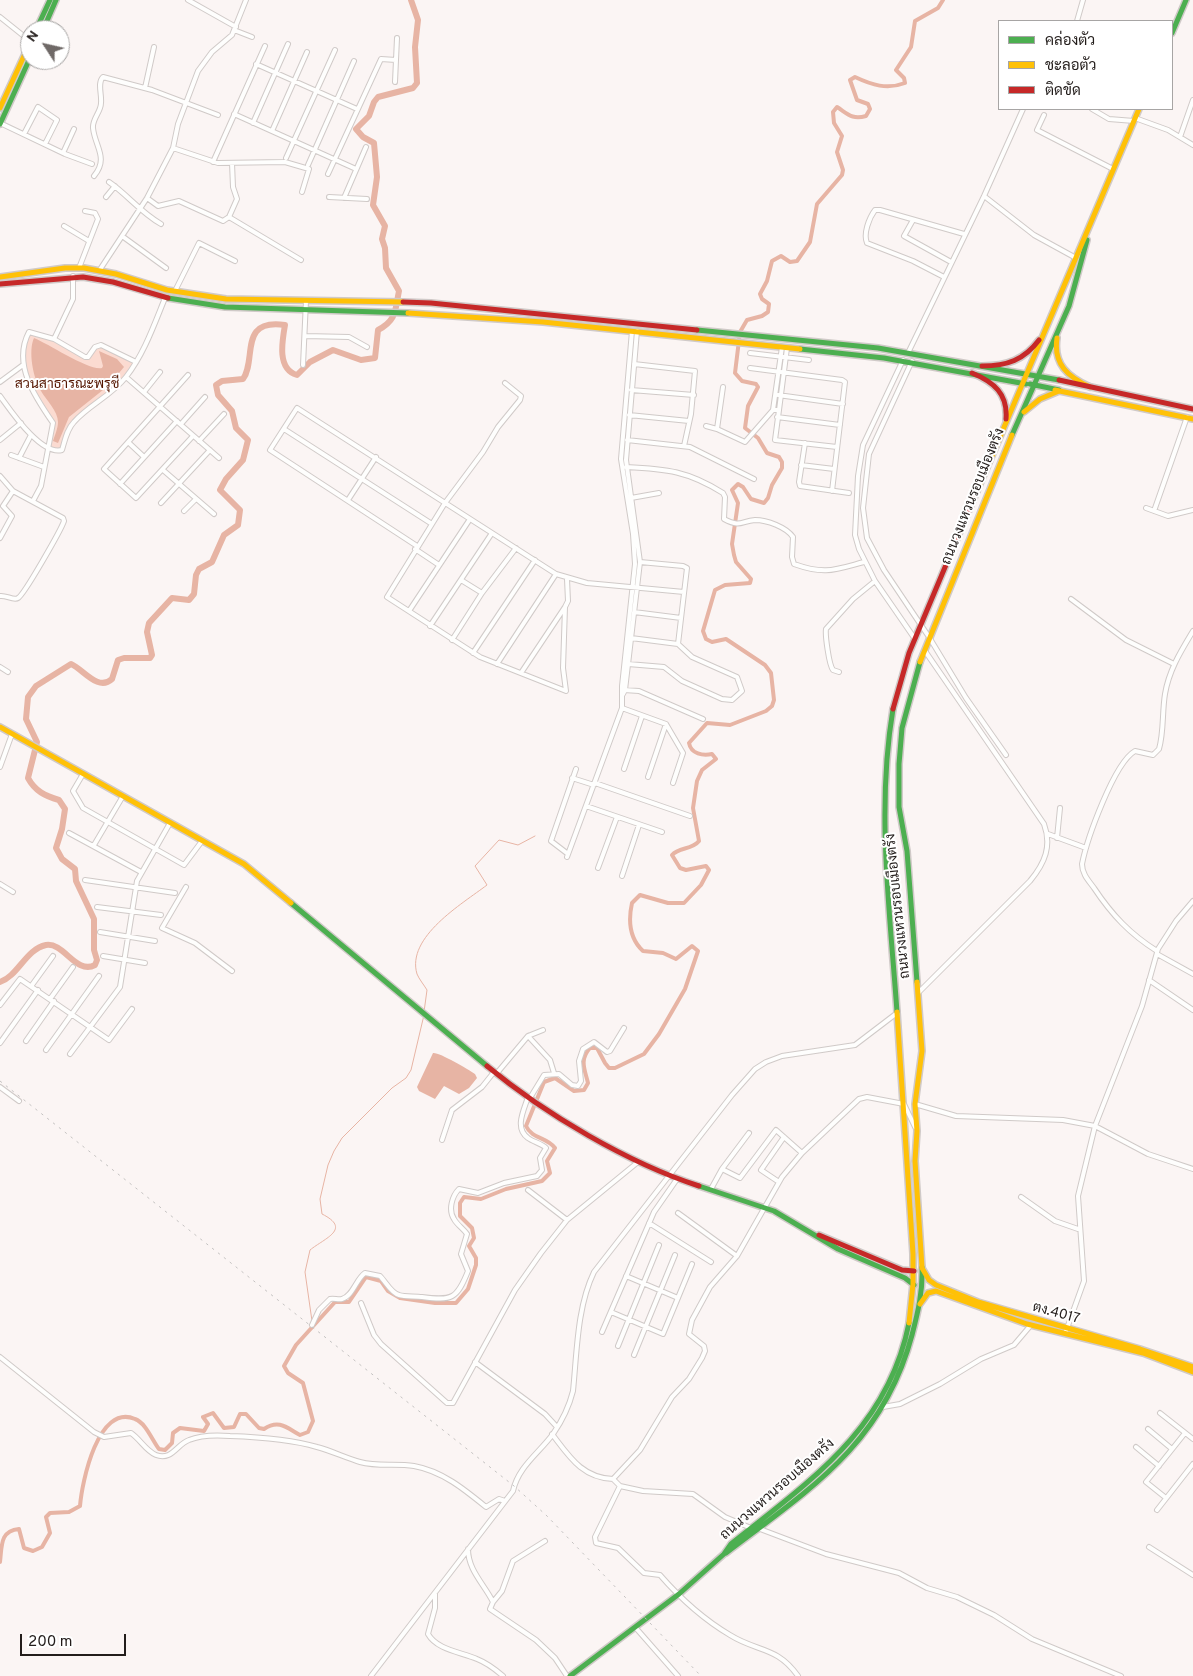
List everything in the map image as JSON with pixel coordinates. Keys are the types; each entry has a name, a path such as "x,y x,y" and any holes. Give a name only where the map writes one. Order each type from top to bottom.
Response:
{"main road":[{"path":"41,20 50,0"},
{"path":"47,20 56,0"},
{"path":"1173,31 1186,0"},
{"path":"0,108 20,63"},
{"path":"0,123 24,70"},
{"name":"ถนนวงแหวนรอบเมืองตรัง","path":"569,1676 679,1594 724,1554 760,1529 820,1482 859,1441 883,1406 905,1361 920,1304 922,1268 915,1162 917,1132 915,1104 922,1051 907,851 899,807 899,764 902,728 924,650 1031,384 1028,375 1138,110"},
{"name":"ถนนวงแหวนรอบเมืองตรัง","path":"724,1554 731,1544 822,1470 855,1437 879,1403 901,1356 911,1322 915,1285 904,1104 888,901 886,756 894,698 920,625 998,443 1031,384 1038,376 1063,319 1073,294 1095,213"},
{"path":"0,277 65,268 80,268 99,270 175,292 226,299 389,301 736,333 908,353 1038,376 1193,409"},
{"path":"0,284 73,276 114,282 165,298 225,307 388,312 543,322 903,360 1031,384 1193,419"},
{"path":"1063,319 1055,349 1059,364 1069,377 1090,387"},
{"path":"982,366 1010,365 1023,358 1035,346 1049,323"},
{"path":"903,360 908,353"},
{"path":"908,353 912,362"},
{"path":"972,373 996,385 1006,398 1008,411 998,443"},
{"path":"1018,419 1036,402 1059,390"},
{"path":"0,727 244,864 496,1072 541,1106 638,1162 677,1179 764,1207 816,1234 902,1270 914,1271"},
{"path":"816,1234 838,1249 904,1278 915,1285"},
{"name":"ตง.4017","path":"922,1268 929,1280 940,1287 999,1310 1066,1332 1143,1353 1193,1372"},
{"name":"ตง.4017","path":"920,1304 928,1293 936,1291 1031,1325 1143,1349 1193,1367"}],"street":[{"path":"188,0 235,29 252,37"},
{"path":"99,270 147,198 173,148 198,71 212,52 235,29 246,0"},
{"path":"1077,20 1083,0"},
{"path":"0,17 20,34"},
{"path":"395,82 398,38"},
{"path":"253,123 288,44"},
{"path":"212,162 264,46"},
{"path":"146,88 154,47"},
{"path":"286,158 334,50"},
{"path":"272,131 307,52"},
{"path":"328,174 381,59 396,60"},
{"path":"308,165 354,61"},
{"path":"256,64 357,109"},
{"path":"94,176 101,165 101,158 93,129 101,105 101,79 107,78 146,88 218,115"},
{"path":"1180,138 1193,100"},
{"path":"24,134 38,107 57,120 45,144"},
{"path":"908,353 984,196 1023,110"},
{"path":"1094,110 1110,119 1134,119 1168,130 1193,145"},
{"path":"234,114 356,169"},
{"path":"1044,115 1037,130 1113,169"},
{"path":"0,123 63,153 92,164"},
{"path":"63,153 74,129"},
{"path":"344,198 366,147"},
{"path":"173,148 212,162 285,162 309,169 302,192"},
{"path":"147,198 158,206 179,201 223,222 229,217 237,199 233,187 232,163"},
{"path":"109,182 139,211 161,224"},
{"path":"106,197 115,186"},
{"path":"329,196 367,199"},
{"path":"984,196 1034,235 1076,258"},
{"path":"944,277 913,261 867,243 865,240 875,210 964,234"},
{"path":"80,268 89,241 94,233 97,214 85,211"},
{"path":"229,217 301,260"},
{"path":"913,220 904,236 951,262"},
{"path":"64,226 89,241"},
{"path":"122,236 166,268"},
{"path":"175,292 199,243 235,260"},
{"path":"54,339 73,299 73,276"},
{"path":"0,397 31,434 48,446 56,450 62,450 69,429 74,421 107,396 126,377 148,339 165,298"},
{"path":"303,365 306,301"},
{"path":"624,691 634,612 635,550 624,466 624,415 629,364 635,331"},
{"path":"625,440 630,415 635,364 635,331"},
{"path":"33,501 41,486 53,423 33,393 23,365 22,345 29,332 54,339 85,357 88,357 95,348 101,345 136,362"},
{"path":"305,336 349,337 367,347"},
{"path":"706,426 717,429 742,442 749,439 773,410 780,356 785,348"},
{"path":"785,348 786,357 775,440 837,447"},
{"path":"750,353 809,360"},
{"path":"903,360 868,433 860,460 854,517 855,535 864,562 915,639"},
{"path":"912,362 869,454 863,508 864,527 870,547 929,637 966,698 1006,755"},
{"path":"629,364 695,371 694,395 684,446"},
{"path":"0,382 23,365"},
{"path":"750,368 844,381 843,404 832,491"},
{"path":"144,392 160,372"},
{"path":"188,375 104,469 136,498 193,436"},
{"path":"126,377 219,458"},
{"path":"505,382 516,390 521,396 520,400 498,426 483,452 445,503 387,597 473,653 566,691 563,668 565,607"},
{"path":"717,429 723,387"},
{"path":"627,390 694,395"},
{"path":"775,394 843,404"},
{"path":"181,424 206,397"},
{"path":"440,565 348,500 270,450 298,408 556,574 567,579 684,592"},
{"path":"773,410 779,410"},
{"path":"199,441 224,414"},
{"path":"624,415 689,421"},
{"path":"777,417 840,424"},
{"path":"1154,510 1187,417"},
{"path":"120,484 177,420"},
{"path":"0,440 21,423"},
{"path":"284,429 432,524"},
{"path":"19,458 31,434"},
{"path":"625,440 684,446 754,479"},
{"path":"128,442 144,457"},
{"path":"805,443 800,486 849,493"},
{"path":"161,503 210,450"},
{"path":"11,455 44,467"},
{"path":"348,500 376,457"},
{"path":"801,465 834,470"},
{"path":"624,466 676,470 712,487 725,497 724,519 736,524 756,520 787,530 793,538 792,557 794,564 814,571 825,572 864,562"},
{"path":"576,769 551,841 568,856 622,708 634,587 640,562 631,498 624,466"},
{"path":"163,470 214,514"},
{"path":"0,476 13,490 63,518 64,524 20,597 16,599 0,596"},
{"path":"0,538 12,516 3,506 13,490"},
{"path":"631,498 659,493"},
{"path":"184,511 196,498"},
{"path":"1146,508 1168,516 1193,510"},
{"path":"409,611 470,519"},
{"path":"430,626 492,533"},
{"path":"452,640 482,593 516,548"},
{"path":"473,653 535,560"},
{"path":"640,562 685,567 678,644"},
{"path":"497,664 556,574"},
{"path":"521,673 568,601 567,579"},
{"path":"461,580 482,593"},
{"path":"839,672 833,670 828,661 829,646 826,629 852,598 875,581"},
{"path":"1071,599 1126,640 1174,664"},
{"path":"634,612 681,618"},
{"path":"1193,631 1174,664 1165,694 1159,749 1155,754 1150,755 1135,750 1124,760 1107,793 1086,848 1082,864 1089,881 1122,924 1157,952 1193,974"},
{"path":"628,664 664,667 682,681 722,699 732,700 739,696 742,691 737,678 692,657 678,644 631,638"},
{"path":"919,992 1038,871 1045,860 1048,834 1044,824 996,752 924,650"},
{"path":"0,667 8,672"},
{"path":"624,691 639,691 702,719"},
{"path":"622,708 666,724 683,752 673,783"},
{"path":"624,769 642,716"},
{"path":"648,777 666,724"},
{"path":"0,767 12,734"},
{"path":"83,774 73,791 76,798 83,808 107,823 184,865 202,841"},
{"path":"572,778 690,816"},
{"path":"94,845 123,796"},
{"path":"586,806 662,832"},
{"path":"1057,838 1060,808"},
{"path":"598,868 617,817"},
{"path":"70,1054 120,987 136,888 141,872 170,823"},
{"path":"622,876 640,825"},
{"path":"69,832 141,872"},
{"path":"1048,834 1086,848"},
{"path":"85,880 175,894"},
{"path":"0,884 12,892"},
{"path":"186,887 162,928 194,942 232,971"},
{"path":"1066,1332 1084,1281 1078,1229 1078,1196 1095,1126 1142,1006 1157,952 1176,921 1193,901"},
{"path":"97,907 161,916"},
{"path":"100,932 155,941"},
{"path":"32,985 53,956"},
{"path":"103,956 145,963"},
{"path":"26,1041 73,967"},
{"path":"46,1050 99,976"},
{"path":"0,1005 20,979 32,985 89,1028 109,1040 132,1009"},
{"path":"1149,980 1193,1010"},
{"path":"0,1043 38,990"},
{"path":"370,1676 513,1491 518,1475 557,1427 569,1405 573,1391 583,1306 589,1283 598,1266 668,1175 755,1069 782,1056 856,1045 897,1013"},
{"path":"528,1036 550,1060 554,1073 578,1086 581,1081 579,1061 583,1049 594,1042 607,1052 610,1051 624,1028"},
{"path":"442,1140 452,1110 482,1087 528,1036 543,1030"},
{"path":"312,1325 319,1310 330,1300 342,1299 348,1296 358,1278 365,1273 380,1276 391,1290 399,1295 445,1300 455,1296 462,1286 468,1271 461,1254 467,1234 462,1226 454,1221 451,1213 455,1193 459,1189 478,1193 504,1183 538,1176 542,1170 540,1158 546,1148 526,1138 520,1127 521,1116 541,1077 554,1073"},
{"path":"0,1087 19,1101"},
{"path":"612,1479 640,1450 672,1397 689,1379 702,1358 705,1351 704,1346 689,1334 692,1320 710,1287 737,1256 779,1182 802,1154 858,1099 867,1097 904,1104 917,1132"},
{"path":"915,1104 956,1116 1063,1120 1095,1126 1148,1154 1193,1169"},
{"path":"722,1169 740,1178 776,1130 802,1154"},
{"path":"711,1189 722,1169 749,1133"},
{"path":"779,1182 762,1170 784,1137"},
{"path":"361,1303 374,1335 381,1344 450,1404 455,1400 514,1290 568,1220 638,1162"},
{"path":"602,1332 654,1212 677,1179"},
{"path":"528,1190 568,1220"},
{"path":"1021,1198 1055,1221 1078,1229"},
{"path":"678,1213 737,1256"},
{"path":"649,1223 711,1262"},
{"path":"618,1346 627,1319 660,1245"},
{"path":"634,1355 675,1255"},
{"path":"611,1312 663,1334 692,1264"},
{"path":"626,1276 678,1298"},
{"path":"883,1406 897,1406 940,1384 981,1359 1014,1345 1031,1325"},
{"path":"0,1357 94,1432 104,1437 131,1433 150,1450 164,1456 173,1452 186,1440 229,1435 316,1446 361,1462 379,1466 413,1466 443,1476 463,1488 486,1507 499,1499 505,1501"},
{"path":"475,1362 545,1414 557,1427"},
{"path":"1160,1413 1193,1439"},
{"path":"1148,1429 1172,1449"},
{"path":"1166,1498 1146,1482 1185,1433"},
{"path":"552,1434 578,1468 587,1473 612,1479 620,1486 643,1491 693,1494 725,1517 751,1528"},
{"path":"1136,1447 1159,1466"},
{"path":"1157,1510 1193,1464"},
{"path":"620,1486 594,1540 600,1546 618,1548 640,1571 660,1575 691,1608 730,1635 783,1658 798,1676"},
{"path":"760,1529 826,1554 899,1573 927,1588 957,1597 994,1615 1032,1639 1121,1676"},
{"path":"545,1541 512,1561 502,1591 490,1607 492,1611 536,1640 555,1658 569,1676"},
{"path":"1149,1547 1193,1575"},
{"path":"468,1549 468,1560 472,1569 493,1602"},
{"path":"435,1594 435,1608 428,1634 432,1640 450,1650 477,1659 504,1676"},
{"path":"636,1627 678,1676"}],"green space":[{"name":"สวนสาธารณะพรุชี","path":"29,332 37,333 88,357 95,347 101,345 136,362 126,377 74,421 59,451 48,446 53,423 33,391 24,368 24,344"}],"shaded area":[{"name":"สวนสาธารณะพรุชี","path":"34,338 96,368 102,368 103,366 99,351 117,359 124,367 108,386 69,417 58,443 53,441 58,427 57,418 54,410 38,386 34,372 31,350"},
{"path":"433,1053 460,1065 475,1074 477,1078 469,1088 459,1094 444,1086 435,1099 419,1091 417,1087"}],"waterway":[{"path":"0,982 12,974 39,947 46,945 59,948 82,966 95,965 97,960 94,950 94,919 76,881 75,869 62,859 56,848 62,829 65,809 59,800 41,792 28,778 37,742 26,719 28,697 36,686 71,664 101,683 112,679 118,660 124,658 150,658 152,655 147,632 149,623 172,598 189,600 194,594 196,575 199,569 212,562 224,535 238,525 240,510 220,490 226,479 243,460 248,440 236,428 232,411 218,395 216,385 222,381 243,379 247,371 255,334 261,328 270,325 285,325 282,354 286,367 297,375 310,362 333,350 361,360 375,358 378,330 389,322 394,314 399,291 386,268 385,248 382,239 385,226 373,205 377,177 374,143 363,137 356,129 369,116 378,97 413,88 417,83 415,47 418,20 411,0"},
{"path":"0,1562 3,1540 8,1533 19,1529 24,1548 33,1551 42,1547 50,1533 46,1517 50,1513 69,1512 80,1506 84,1480 94,1448 102,1433 111,1422 122,1417 139,1421 146,1428 159,1449 165,1450 172,1443 173,1433 180,1428 204,1431 208,1424 203,1417 213,1413 224,1428 234,1427 240,1414 246,1414 259,1428 264,1429 269,1426 279,1425 287,1427 300,1435 308,1432 313,1421 303,1383 288,1373 284,1366 296,1345 335,1302 349,1302 366,1277 381,1281 388,1291 400,1298 435,1303 456,1303 468,1289 476,1265 476,1258 469,1246 474,1238 472,1228 460,1216 460,1203 464,1197 481,1199 506,1189 542,1181 550,1173 547,1161 555,1148 552,1144 532,1133 526,1126 544,1082 555,1078 574,1091 584,1090 588,1083 584,1061 590,1048 597,1048 609,1068 615,1068 644,1054 659,1034 685,989 698,951 692,946 676,959 663,953 643,951 632,935 630,923 632,903 640,895 668,903 684,903 701,885 709,870 706,866 686,870 680,868 672,855 675,852 693,846 699,841 693,808 697,781 702,770 716,759 712,754 705,755 695,752 689,743 707,723 730,725 766,711 772,706 774,700 771,673 765,665 726,639 712,642 706,639 703,631 715,590 725,585 750,583 751,579 736,562 734,555 732,544 738,503 732,490 738,484 743,487 751,499 764,503 782,468 782,462 779,457 767,453 758,438 745,428 748,406 758,387 756,384 742,381 735,373 740,332 747,320 762,316 768,312 769,304 762,299 760,294 767,281 772,261 781,256 790,262 797,261 810,242 817,204 842,175 843,170 837,152 842,136 834,123 833,112 837,107 850,116 861,117 866,116 870,109 868,104 857,100 850,80 855,77 886,86 905,83 904,78 896,70 911,47 915,21 938,8 943,0"},
{"path":"424,1012 427,990 417,974 416,960 420,947 438,923 487,885 475,866 499,840 518,845 535,836"},
{"path":"312,1321 305,1272 310,1250 333,1233 335,1229 335,1224 331,1219 322,1214 320,1199 328,1165 342,1138 392,1088 406,1078 411,1070 424,1015"}],"railway":[{"path":"0,1081 514,1486 547,1516 701,1676"}],"traffic: fast":[{"path":"41,20 50,0"},
{"path":"47,20 56,0"},
{"path":"1173,31 1186,0"},
{"path":"0,124 25,70"},
{"path":"1012,435 1069,306 1087,240"},
{"path":"168,298 225,307 408,313"},
{"path":"697,330 878,348 1059,380"},
{"path":"800,349 884,358 1026,384"},
{"path":"1030,384 1059,390"},
{"path":"917,982 907,851 899,807 899,764 902,728 920,662"},
{"path":"893,709 885,785 885,823 888,898 897,1012"},
{"path":"291,903 487,1066"},
{"path":"699,1186 774,1211 838,1249 905,1278 914,1285"},
{"path":"726,1553 814,1485 840,1461 863,1435 883,1406 899,1373 912,1335 921,1293 922,1267"},
{"path":"570,1676 679,1594 724,1554 731,1544 789,1498 842,1450 864,1423 883,1393 899,1360 909,1323"}],"traffic: slow":[{"path":"0,108 20,65"},
{"path":"977,491 1139,110"},
{"path":"0,277 65,268 84,268 116,274 167,290 226,299 403,302"},
{"path":"408,313 543,322 800,349"},
{"path":"1057,338 1057,355 1064,368 1075,379 1090,387"},
{"path":"1055,390 1193,419"},
{"path":"1024,412 1040,399 1059,391"},
{"path":"920,662 1012,435"},
{"path":"0,727 244,864 291,903"},
{"path":"917,982 922,1051 915,1104 917,1131 915,1161 922,1267"},
{"path":"897,1012 913,1254 913,1284 909,1323"},
{"path":"922,1268 929,1280 936,1285 978,1302 1140,1349 1193,1367"},
{"path":"920,1304 928,1293 936,1291 1027,1324 1143,1353 1193,1372"}],"traffic: jam":[{"path":"0,284 83,277 113,282 168,298"},
{"path":"403,302 431,303 697,330"},
{"path":"982,366 999,365 1021,357 1039,340"},
{"path":"972,373 987,380 998,390 1005,403 1006,419"},
{"path":"1059,380 1193,409"},
{"path":"893,709 909,653 977,491"},
{"path":"487,1066 535,1102 616,1151 699,1186"},
{"path":"819,1235 902,1270 914,1271"}]}
